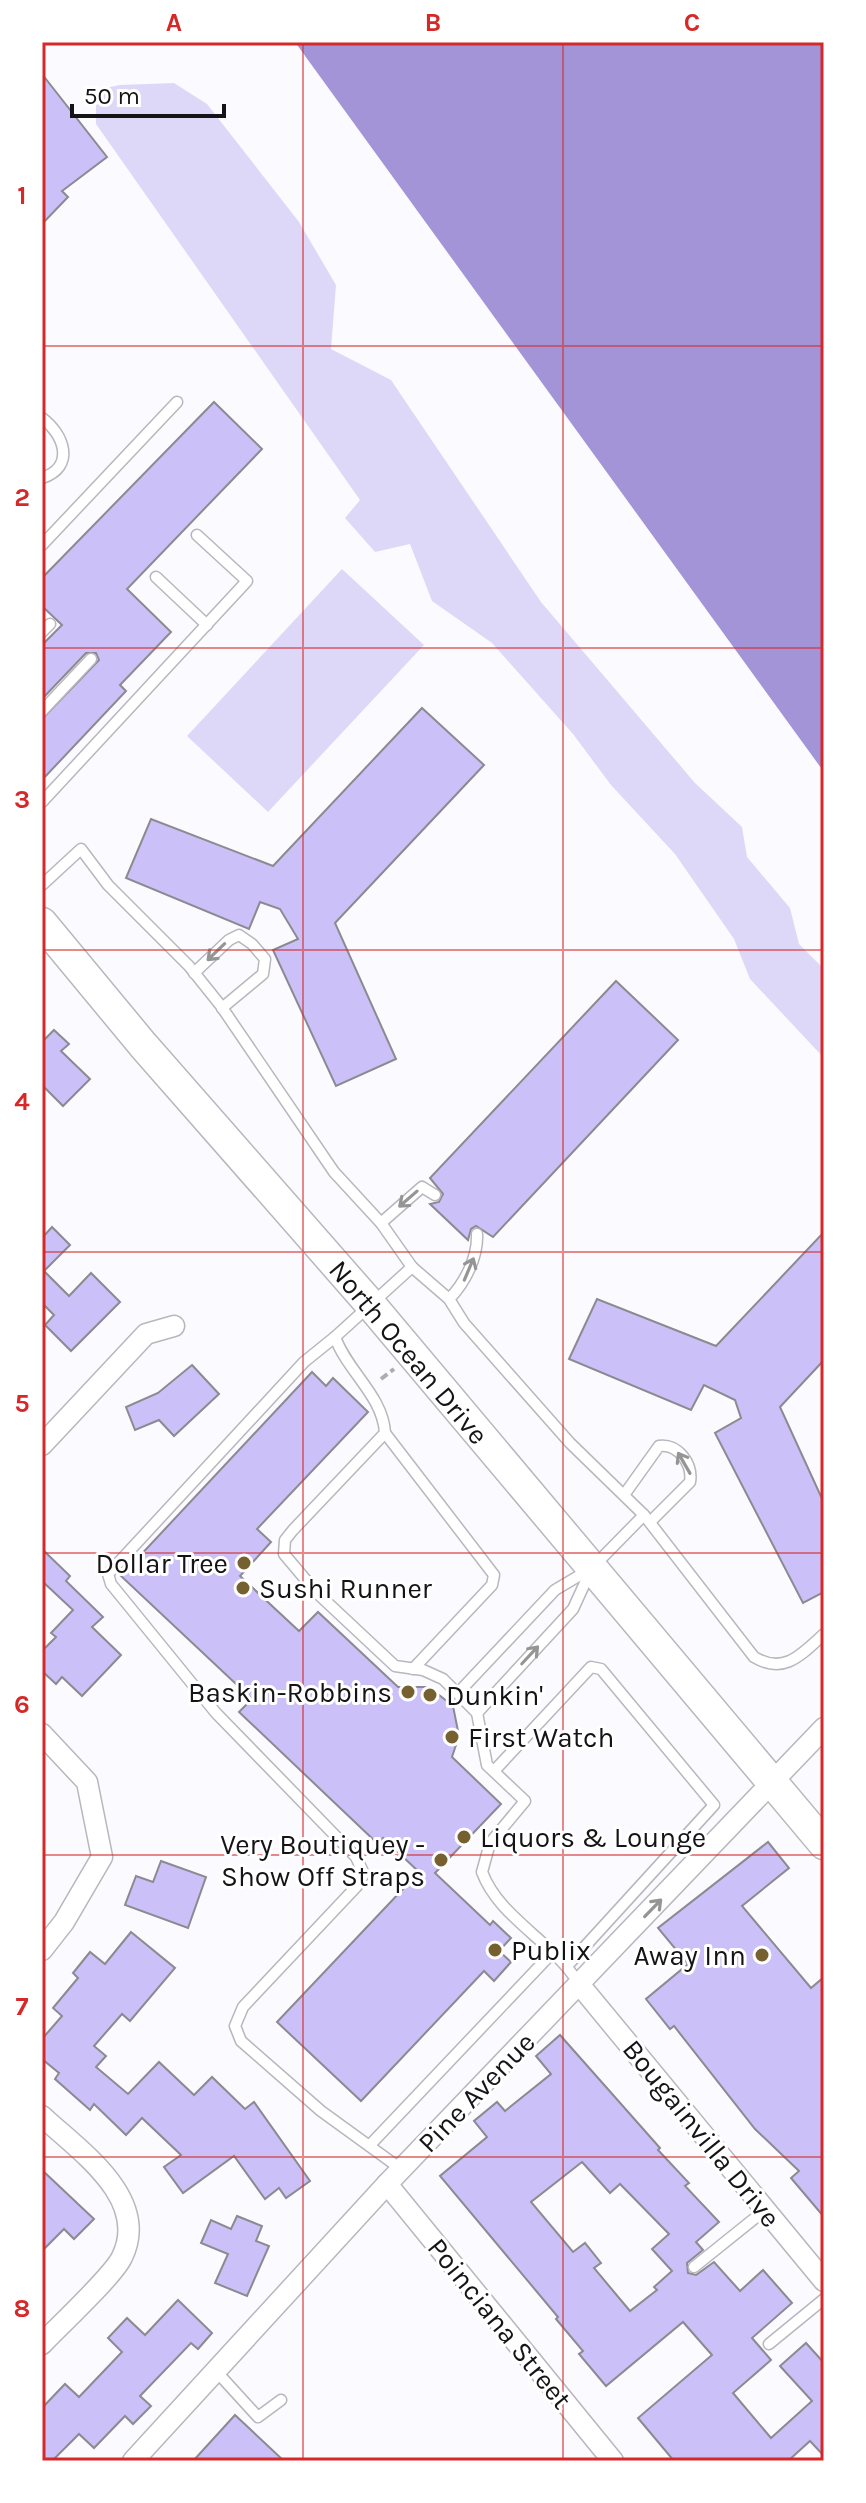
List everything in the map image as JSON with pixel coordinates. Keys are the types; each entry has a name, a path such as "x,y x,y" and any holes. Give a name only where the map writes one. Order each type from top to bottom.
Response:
{"main road":[{"name":"North Ocean Drive","path":"42,923 143,1045 371,1305 824,1844"}],"street":[{"path":"42,1445 146,1334 174,1326"},
{"name":"Pine Avenue","path":"133,2461 387,2184 824,1728"},
{"path":"42,1734 87,1782 102,1857 64,1922 42,1950"},
{"name":"Bougainvilla Drive","path":"579,1984 824,2281"},
{"path":"42,2116 110,2179 123,2206 128,2232 122,2258 42,2344"},
{"name":"Poinciana Street","path":"387,2184 613,2461"}],"lane":[{"path":"42,545 177,402"},
{"path":"42,418 59,433 64,445 63,458 57,469 42,478"},
{"path":"42,802 247,581 197,535"},
{"path":"156,577 207,625"},
{"path":"42,711 91,659"},
{"path":"42,885 81,849 108,885 194,973 222,1008 334,1172 381,1223 412,1267 449,1299 464,1323 538,1407 647,1518 754,1657 774,1666 792,1662 824,1634"},
{"path":"194,973 229,940 239,935 260,950 265,959 263,974 222,1008"},
{"path":"381,1223 422,1187 435,1195"},
{"path":"449,1299 464,1281 478,1246 477,1234"},
{"path":"402,2169 310,2101 241,2041 235,2026 243,2007 357,1886 364,1874 360,1865 356,1857 216,1713 111,1584 108,1574 304,1362 412,1267"},
{"path":"335,1337 341,1354 374,1400 385,1433 486,1559 494,1575 492,1585 413,1669"},
{"path":"385,1433 293,1530 285,1540 284,1554 316,1592 395,1666 443,1679 477,1713 487,1765 525,1801 490,1843 482,1872 499,1900 568,1965 579,1984"},
{"path":"458,1693 555,1590 592,1568 690,1482 690,1469 678,1452 667,1446 659,1446 624,1495"},
{"path":"477,1713 573,1609 592,1568"},
{"path":"494,1771 591,1667 601,1669 610,1679 714,1805 568,1965"},
{"path":"370,2145 554,1951"},
{"path":"694,2267 765,2210"},
{"path":"769,2344 824,2299"},
{"path":"216,2371 258,2417 281,2400"}],"path":[{"path":"381,1379 396,1367"}],"shaded area":[{"path":"295,42 824,42 824,772"},
{"path":"174,83 207,104 299,222 336,285 331,349 391,380 541,602 695,783 742,827 747,857 790,908 799,944 824,969 824,1058 750,979 734,939 675,854 611,785 573,734 492,643 432,601 410,544 375,552 345,518 360,500 96,124 96,90 120,85"},
{"path":"342,569 424,645 268,812 187,736"}],"building":[{"path":"42,74 107,157 62,191 68,197 42,224"},
{"path":"214,402 262,449 127,589 171,632 120,685 126,691 42,780 42,719 99,660 96,653 86,653 42,699 42,645 62,625 42,606 42,578"},
{"path":"422,708 484,765 335,923 396,1059 336,1086 273,950 298,939 280,909 260,902 249,929 126,878 151,819 273,866"},
{"path":"616,981 678,1040 493,1237 476,1226 471,1229 468,1240 430,1204 439,1202 443,1194 430,1178"},
{"path":"54,1030 69,1044 61,1051 90,1079 63,1106 42,1085 42,1042"},
{"path":"52,1227 70,1245 44,1271 69,1296 91,1273 120,1302 71,1351 45,1325 54,1315 42,1303 42,1238"},
{"path":"824,1232 824,1360 780,1407 824,1503 824,1592 803,1603 715,1433 741,1418 735,1400 704,1385 691,1410 569,1359 597,1299 716,1346"},
{"path":"192,1365 219,1394 174,1436 159,1420 135,1430 126,1407 158,1393"},
{"path":"312,1372 326,1386 333,1378 368,1412 257,1529 271,1542 240,1576 299,1631 318,1612 398,1687 429,1687 453,1706 459,1736 452,1757 501,1804 435,1873 490,1925 493,1921 511,1938 499,1951 511,1962 494,1981 484,1971 361,2101 277,2022 419,1872 383,1838 378,1844 239,1712 252,1699 121,1576"},
{"path":"42,1549 70,1576 66,1581 103,1617 92,1627 121,1655 82,1696 62,1677 56,1684 42,1671 42,1651 56,1637 51,1633 73,1610 42,1581"},
{"path":"768,1842 789,1868 742,1906 811,1988 824,1977 824,2217 791,2178 799,2171 755,2129 674,2026 670,2029 646,1999 688,1964 658,1928"},
{"path":"161,1861 206,1877 188,1928 125,1905 136,1876 153,1882"},
{"path":"131,1932 175,1968 130,2021 122,2014 94,2046 106,2056 96,2067 128,2094 159,2062 194,2095 212,2077 245,2109 254,2102 310,2181 286,2198 279,2188 265,2199 234,2156 183,2193 164,2167 181,2155 142,2118 126,2135 94,2104 90,2110 55,2079 59,2073 42,2059 42,2039 62,2016 53,2008 78,1978 73,1973 90,1952 105,1964"},
{"path":"560,2035 660,2148 658,2150 689,2183 685,2186 719,2222 696,2242 703,2250 687,2263 688,2273 696,2275 714,2262 740,2291 763,2270 792,2303 752,2338 771,2360 733,2393 771,2438 812,2401 780,2366 806,2343 824,2363 824,2456 810,2441 788,2461 674,2461 638,2418 712,2355 683,2322 606,2386 579,2354 583,2351 556,2319 558,2317 440,2176 487,2137 474,2121 497,2102 505,2111 551,2074 536,2056","holes":["582,2162 610,2193 620,2184 669,2234 652,2249 672,2271 654,2287 657,2290 630,2311 594,2268 601,2263 585,2243 573,2252 531,2202"]},
{"path":"42,2170 94,2219 74,2239 64,2229 42,2251"},
{"path":"237,2216 262,2226 256,2241 269,2246 247,2296 215,2283 228,2254 201,2243 211,2220 231,2229"},
{"path":"178,2300 212,2333 198,2349 191,2343 140,2396 151,2406 133,2424 125,2416 94,2448 79,2434 52,2461 42,2461 42,2408 65,2384 79,2397 122,2352 108,2338 127,2318 145,2335"},
{"path":"235,2415 284,2461 193,2461"}],"place":[{"name":"Dollar Tree","path":"244,1563"},
{"name":"Sushi Runner","path":"243,1588"},
{"name":"Baskin-Robbins","path":"408,1692"},
{"name":"Dunkin'","path":"430,1695"},
{"name":"First Watch","path":"452,1737"},
{"name":"Liquors & Lounge","path":"464,1837"},
{"name":"Very Boutiquey - Show Off Straps","path":"441,1860"},
{"name":"Publix","path":"495,1950"},
{"name":"Away Inn","path":"762,1955"}]}
